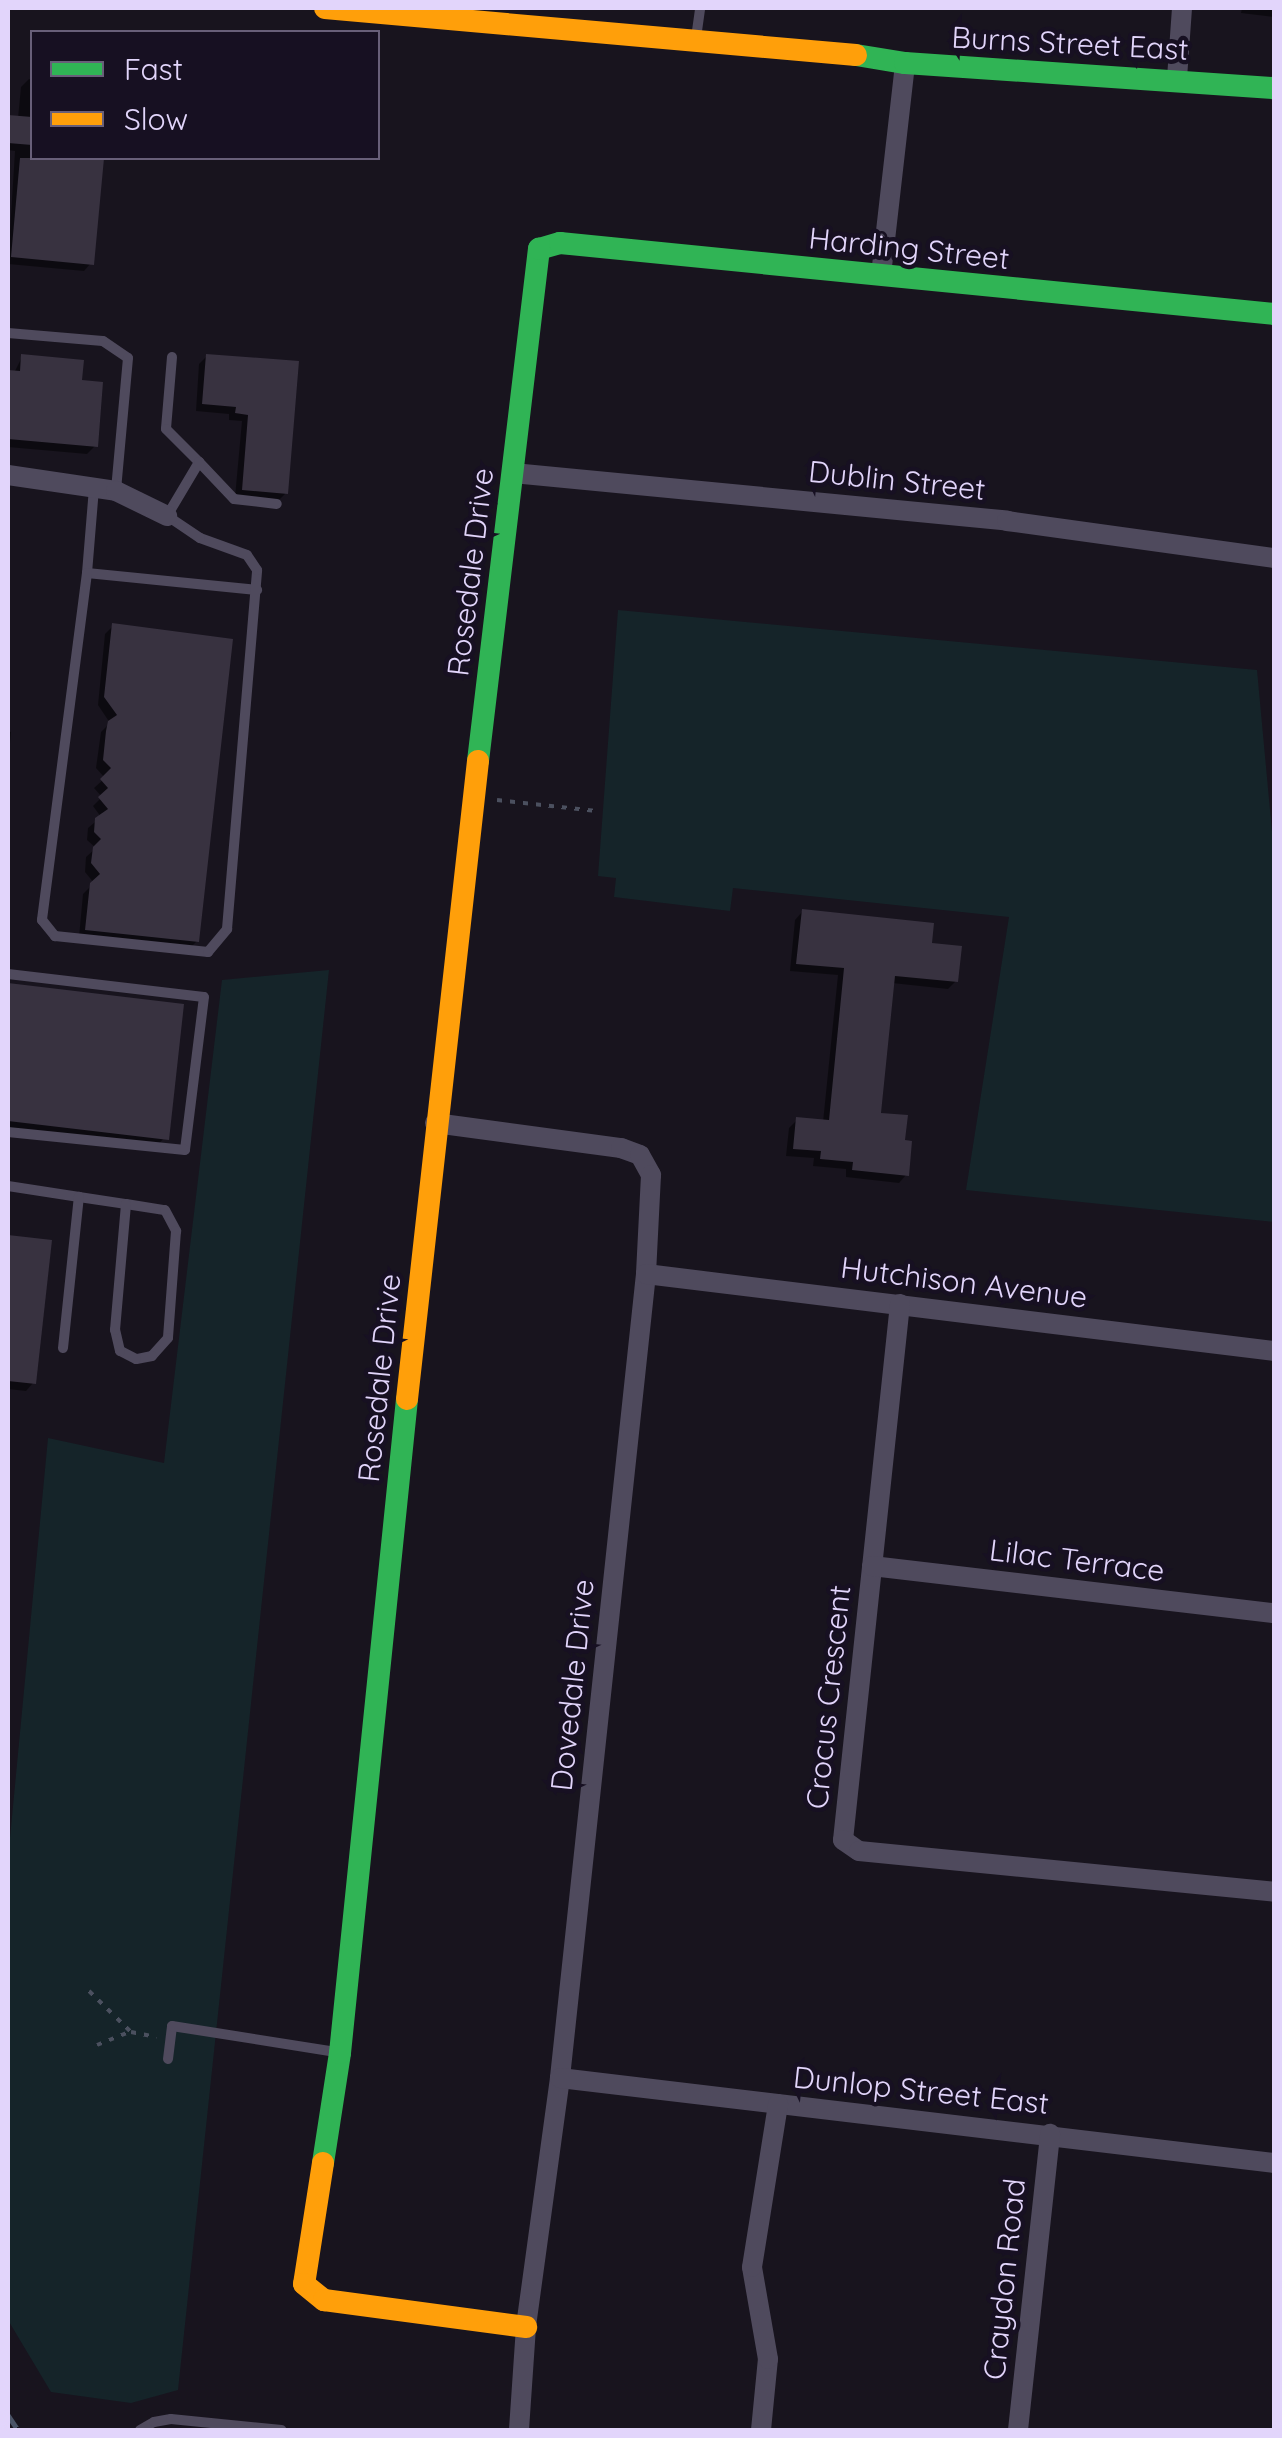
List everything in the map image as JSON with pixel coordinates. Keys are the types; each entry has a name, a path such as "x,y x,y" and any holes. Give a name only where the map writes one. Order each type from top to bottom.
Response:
{"street":[{"name":"Burns Street East","path":"325,8 500,16 696,44 842,53 904,63 1176,78 1274,88"},
{"path":"1176,78 1182,8"},
{"path":"881,275 904,63"},
{"name":"Harding Street","path":"539,249 560,243 1274,314"},
{"name":"Rosedale Drive","path":"526,2327 324,2300 304,2284 340,2053 435,1123 539,249"},
{"name":"Dublin Street","path":"513,473 1006,521 1274,558"},
{"path":"8,475 116,491 167,516"},
{"name":"Dovedale Drive","path":"435,1123 622,1148 640,1155 650,1174 646,1274 560,2078 526,2327 519,2430"},
{"name":"Hutchison Avenue","path":"646,1274 1274,1351"},
{"name":"Crocus Crescent","path":"900,1304 843,1840 859,1852 1274,1892"},
{"name":"Lilac Terrace","path":"872,1566 1274,1613"},
{"name":"Dunlop Street East","path":"560,2078 1274,2163"},
{"path":"761,2430 768,2358 752,2267 778,2104"},
{"name":"Craydon Road","path":"1018,2430 1050,2134"}],"lane":[{"path":"696,44 700,8"},
{"path":"8,334 104,340 128,358 116,491"},
{"path":"172,358 166,430 234,499 277,504"},
{"path":"94,488 87,573 42,920 55,936 208,952 227,929 257,570 247,554 200,538 167,516 199,462"},
{"path":"87,573 256,590"},
{"path":"8,974 204,996 184,1150 8,1132"},
{"path":"8,1186 79,1197 126,1204 165,1210 176,1231 168,1338 152,1356 136,1359 120,1350 115,1330 126,1204"},
{"path":"63,1348 79,1197"},
{"path":"168,2059 172,2026 340,2053"},
{"path":"140,2430 171,2419 281,2430"}],"path":[{"path":"471,797 596,811"},
{"path":"89,1991 131,2032"},
{"path":"97,2045 131,2032 170,2039"}],"shaded area":[{"path":"618,610 1257,670 1274,853 1274,1222 966,1190 1009,917 733,888 730,911 614,897 616,878 598,876"},
{"path":"329,970 178,2390 131,2403 51,2392 8,2320 8,1859 48,1438 164,1463 222,980"}],"building":[{"path":"8,115 30,117 30,145 8,143"},
{"path":"20,158 104,160 94,265 11,257"},
{"path":"21,354 84,360 82,380 103,382 98,447 8,439 8,370 20,371"},
{"path":"206,354 299,361 288,494 242,490 248,415 235,413 236,407 202,404"},
{"path":"112,623 233,639 199,942 85,930 90,883 100,874 91,863 93,847 101,839 94,832 95,818 108,809 98,797 108,788 100,779 111,768 103,760 106,731 108,721 117,715 104,697"},
{"path":"802,909 934,923 932,943 962,946 958,982 895,976 881,1113 908,1115 905,1140 912,1141 909,1176 852,1170 853,1162 820,1159 821,1151 793,1149 796,1117 829,1120 844,968 796,964"},
{"path":"8,983 184,1004 169,1140 8,1121"},
{"path":"8,1235 52,1240 36,1384 8,1381"}],"railway":[{"path":"8,2415 18,2430"}],"traffic: fast":[{"path":"856,55 905,63 1274,88"},
{"path":"478,761 539,249 560,243 1274,314"},
{"path":"323,2163 340,2053 407,1399"}],"traffic: slow":[{"path":"325,8 856,55"},
{"path":"407,1399 478,761"},
{"path":"323,2163 304,2284 324,2300 526,2327"}]}
